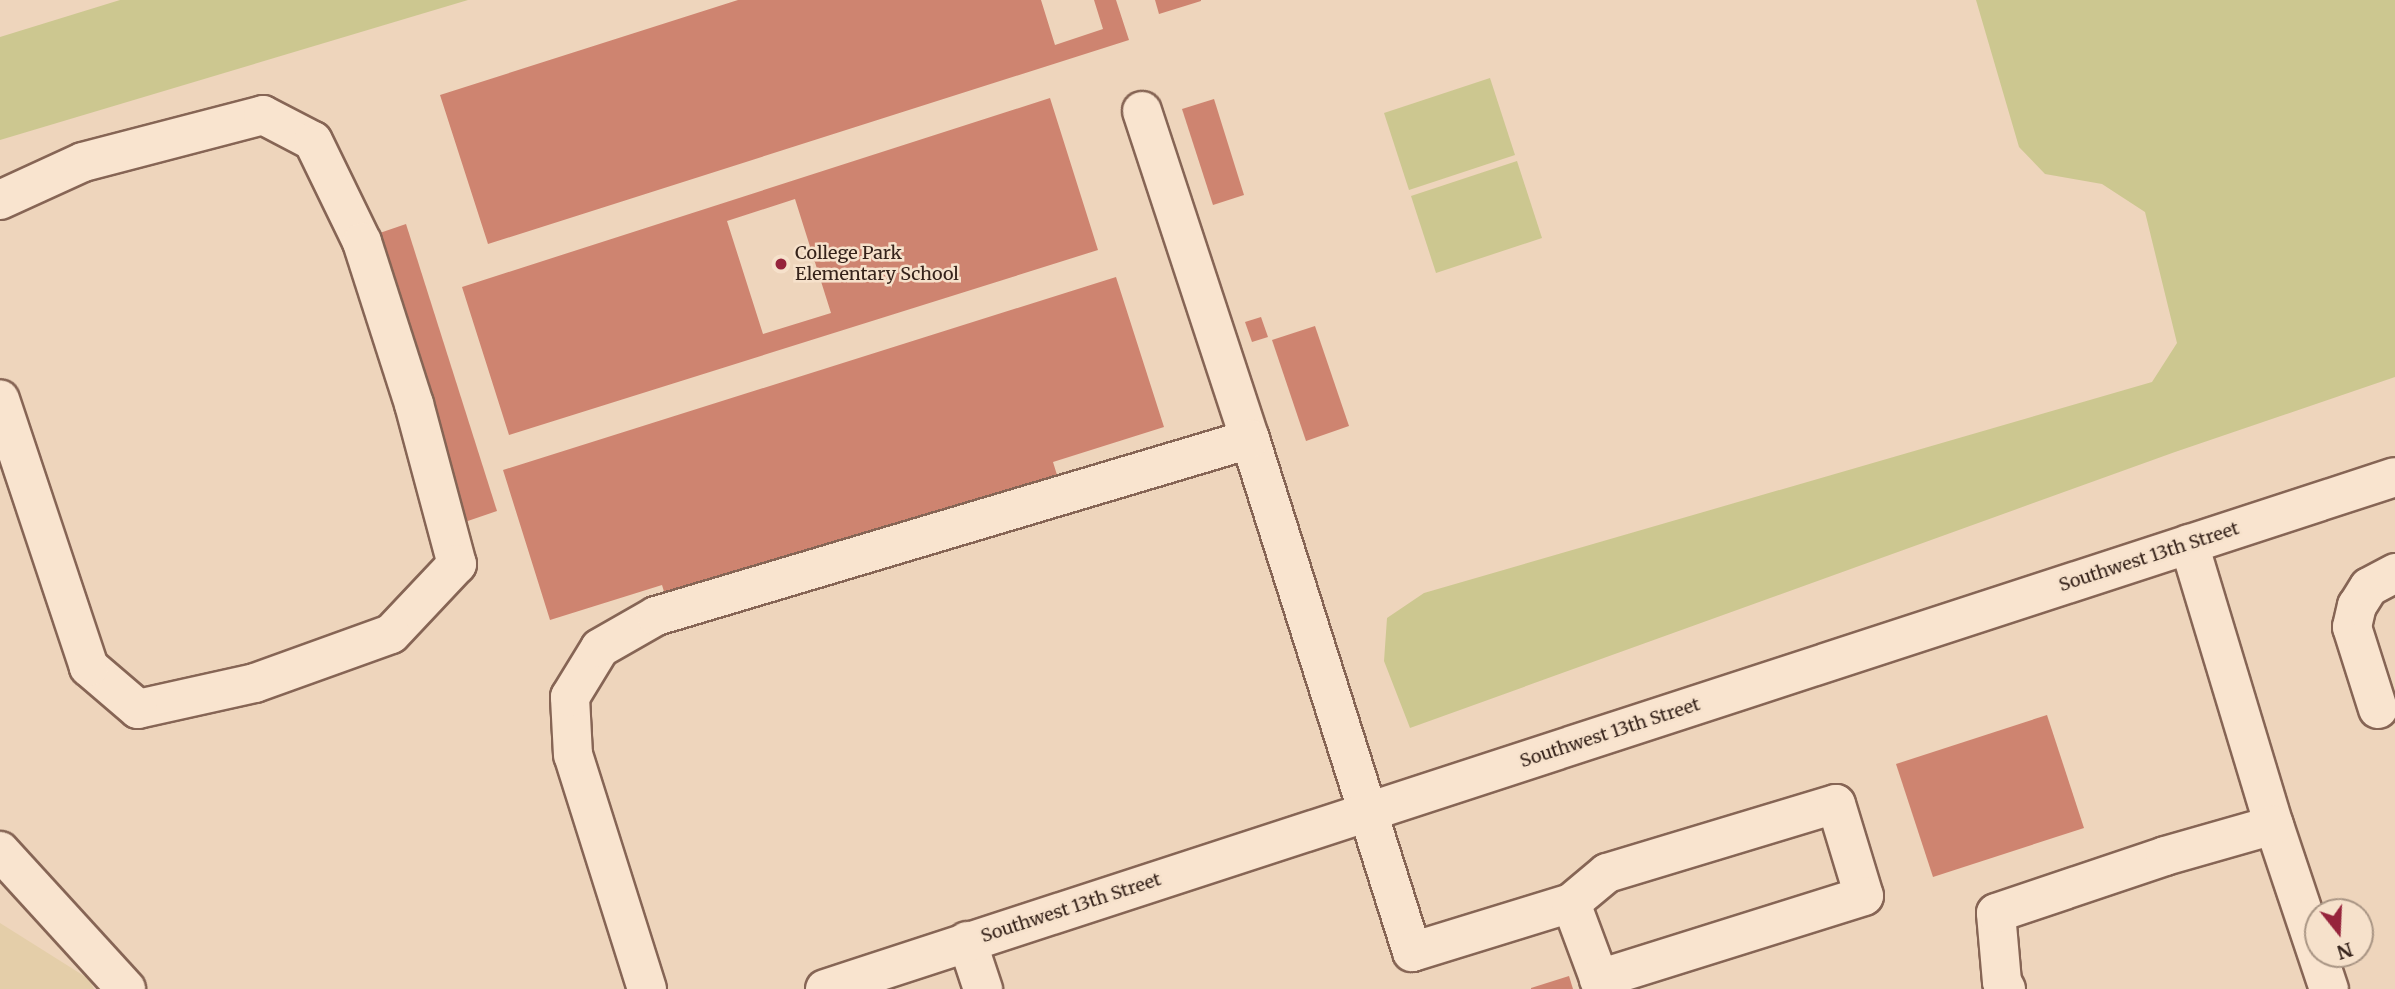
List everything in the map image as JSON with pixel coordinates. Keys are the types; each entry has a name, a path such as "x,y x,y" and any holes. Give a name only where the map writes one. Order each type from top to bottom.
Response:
{"street":[{"path":"1142,111 1250,439 1412,951 1571,902 1607,873 1836,804 1864,896 1601,984 1571,902"},
{"path":"0,200 83,162 263,115 313,141 362,242 414,404 457,564 391,634 255,683 138,709 89,667 0,399"},
{"path":"647,989 573,755 570,697 600,649 656,616 1250,439"},
{"name":"Southwest 13th Street","path":"825,989 2395,477"},
{"path":"2189,544 2274,825 2329,989"},
{"path":"2378,709 2352,626 2357,606 2369,587 2395,573"},
{"path":"2006,989 2002,982 1996,913 2165,856 2274,825"},
{"path":"0,851 126,989"},
{"path":"967,941 983,989"}],"shaded area":[{"path":"120,0 468,0 0,140 0,37"},
{"path":"1976,0 2395,0 2395,377 2175,452 1410,728 1384,661 1387,618 1424,593 2152,382 2177,343 2145,212 2102,184 2045,174 2019,147"},
{"path":"1490,78 1515,155 1409,190 1384,113"},
{"path":"1517,161 1542,238 1436,273 1411,196"},
{"path":"0,923 89,979 94,989 0,989"}],"building":[{"path":"738,0 1041,0 1055,45 1103,29 1094,0 1116,0 1129,40 488,244 440,95"},
{"path":"1155,0 1201,0 1201,1 1159,14"},
{"path":"1050,98 1098,250 509,435 462,287","holes":["795,199 831,313 763,334 727,221"]},
{"path":"1214,99 1244,195 1213,205 1182,109"},
{"path":"406,224 497,511 459,524 368,237"},
{"path":"1116,277 1164,427 1053,462 1057,475 666,598 662,585 550,620 503,470"},
{"path":"1261,317 1268,337 1252,342 1245,322"},
{"path":"1315,326 1349,426 1306,441 1272,340"},
{"path":"2047,715 2084,828 1933,877 1896,764"},
{"path":"1569,976 1573,989 1531,989 1531,988"}],"place":[{"name":"College Park Elementary School","path":"781,264"}]}
